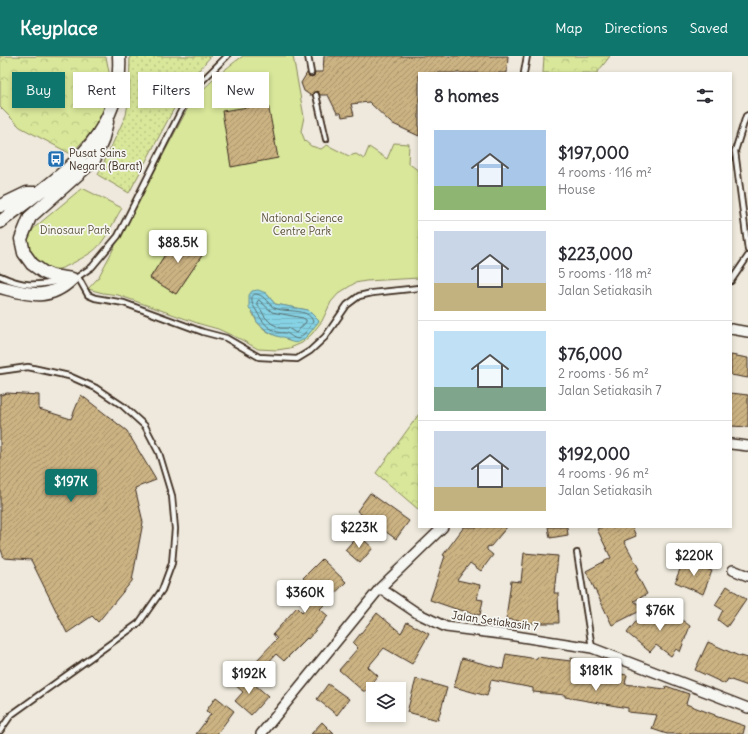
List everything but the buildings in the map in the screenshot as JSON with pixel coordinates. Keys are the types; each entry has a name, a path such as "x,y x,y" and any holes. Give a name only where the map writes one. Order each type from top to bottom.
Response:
{"street":[{"path":"75,278 52,276 43,272 32,264 24,253 21,239 30,217 94,160 102,141 118,88 120,70 119,56"},
{"path":"0,222 55,180 86,151 107,122"},
{"path":"0,206 27,192 38,193"},
{"path":"0,288 31,295 40,295 54,292 75,278"},
{"path":"732,329 748,332"},
{"path":"732,444 748,446"},
{"path":"261,734 380,588 442,528"},
{"path":"732,570 748,576"},
{"name":"Jalan Setiakasih 7","path":"380,588 417,613 446,627 592,648 748,708"}],"lane":[{"path":"0,276 28,285 40,285 75,278 92,267 118,236 190,93 227,56"},
{"path":"308,56 312,73"},
{"path":"524,72 527,56"},
{"path":"316,95 326,139"},
{"path":"748,115 746,116 735,151 748,250"},
{"path":"732,280 748,256"},
{"path":"75,278 88,295 95,298 124,303 204,332 226,338 259,357 297,359 310,351 325,337 347,305 358,296 418,288"},
{"path":"0,371 28,367 69,376 96,388 128,411 145,426 159,453 172,496 175,529 172,563 162,590 139,623 11,715 0,731"},
{"path":"577,553 592,648"}],"green space":[{"path":"0,56 106,57 109,72 73,72 73,108 105,108 97,126 71,154 20,127 0,107"},
{"path":"130,56 211,56 197,72 138,72 138,108 174,108 129,193 98,175 126,115 127,108 130,108"},
{"name":"National Science Centre Park","path":"243,56 293,56 304,117 301,131 305,141 311,146 321,149 327,145 349,156 356,154 364,159 369,147 387,159 394,143 409,144 408,163 418,170 418,278 355,283 339,293 331,302 322,321 312,334 302,343 290,348 277,350 258,349 218,329 118,295 88,289 98,278 188,108 204,108 204,89 212,81 212,108 269,108 269,72 222,72","holes":["179,233 205,251 176,294 150,278","266,293 275,304 308,310 319,321 304,339 288,341 284,336 277,336 262,327 257,322 249,308"]},
{"path":"544,56 610,56 598,72 543,72"},
{"name":"Dinosaur Park","path":"82,188 122,208 105,238 97,248 62,268 50,268 31,254 27,245 28,238 34,228"},
{"path":"418,415 418,509 376,473"}],"water":[{"path":"258,290 266,293 275,304 308,310 319,321 308,335 299,342 295,343 284,337 274,335 257,322 254,314 249,308 249,295 252,291"}],"place":[{"name":"Pusat Sains Negara (Barat)","path":"56,159"}]}
